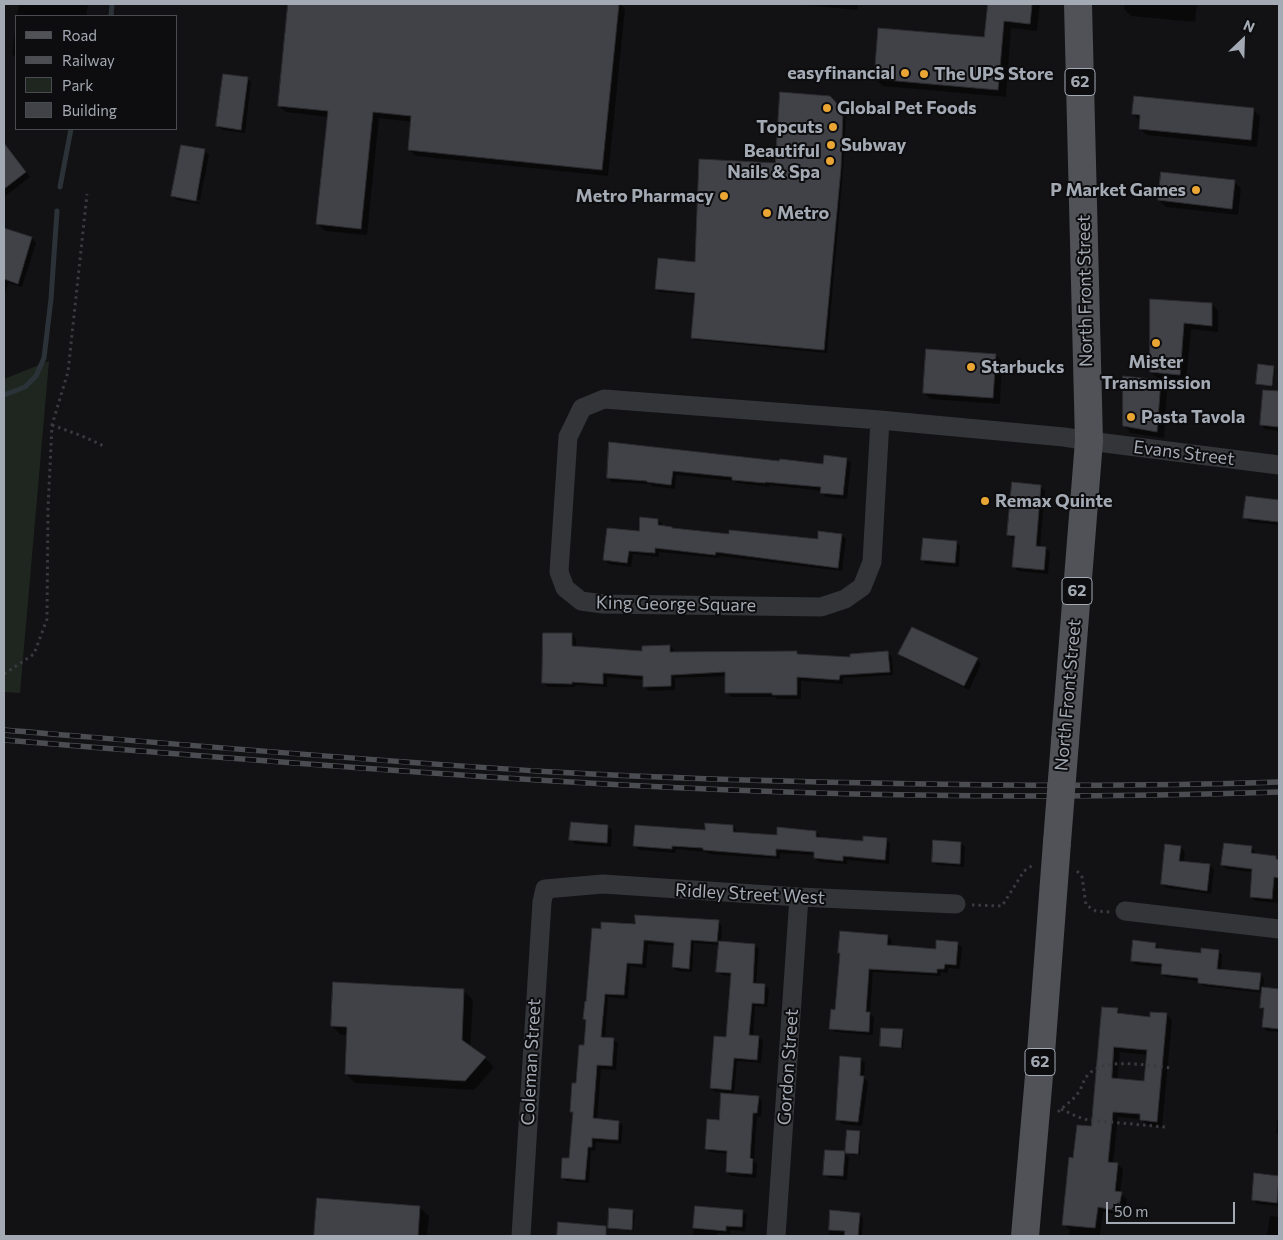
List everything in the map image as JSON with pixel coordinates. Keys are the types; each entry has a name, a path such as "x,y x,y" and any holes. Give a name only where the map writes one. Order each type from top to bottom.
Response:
{"main road":[{"name":"North Front Street","path":"1025,1236 1089,442 1078,4"}],"street":[{"name":"King George Square","path":"880,420 872,562 862,587 845,599 821,607 603,604 581,602 565,588 559,572 568,437 582,408 604,399 880,420 1064,437 1089,442"},
{"name":"Evans Street","path":"1089,442 1279,465"},
{"name":"Ridley Street West","path":"545,889 603,884 799,897 956,904"},
{"name":"Coleman Street","path":"521,1236 537,967 542,902 545,889"},
{"name":"Gordon Street","path":"776,1236 799,897"},
{"path":"1125,911 1279,929"}],"path":[{"path":"4,674 34,654 47,619 48,508 52,425 68,372 86,194"},
{"path":"52,425 104,446"},
{"path":"956,904 1002,906 1024,870 1033,865"},
{"path":"1074,868 1082,877 1086,905 1096,911 1114,913 1125,911"},
{"path":"1053,1116 1072,1100 1080,1090 1084,1079 1096,1068 1111,1064 1170,1068"},
{"path":"1062,1109 1088,1120 1165,1127"}],"green space":[{"path":"49,361 20,693 4,692 4,379"}],"building":[{"path":"288,4 619,4 602,170 408,150 411,116 373,112 361,229 316,224 328,111 278,106"},
{"path":"988,4 1032,4 1030,24 1004,21 998,90 874,79 878,28 984,37"},
{"path":"223,74 248,77 241,130 216,126"},
{"name":"Metro","path":"780,92 830,96 843,110 841,168 824,350 691,338 695,293 655,289 658,258 695,262 699,159 775,163"},
{"path":"1134,96 1254,108 1251,140 1139,129 1140,115 1132,114"},
{"path":"4,143 26,172 4,189"},
{"path":"181,145 205,149 196,201 171,196"},
{"name":"P Market Games","path":"1161,172 1235,180 1232,209 1158,200"},
{"path":"4,228 32,237 18,284 4,279"},
{"path":"1150,299 1212,303 1212,326 1184,323 1180,375 1150,372"},
{"path":"926,349 996,354 993,398 923,393"},
{"path":"1258,364 1274,366 1272,386 1256,384"},
{"path":"1123,376 1161,380 1157,432 1123,426"},
{"path":"1263,390 1279,391 1279,427 1260,425"},
{"path":"609,442 779,461 780,459 823,464 824,455 847,458 843,495 820,493 821,487 732,480 732,477 673,471 671,485 607,478"},
{"path":"1012,482 1041,485 1036,546 1046,547 1044,570 1012,567 1015,536 1007,535"},
{"path":"1246,496 1279,500 1279,522 1243,518"},
{"path":"640,517 658,519 658,525 672,528 729,534 729,530 818,539 818,531 842,534 838,568 716,552 715,555 655,548 655,553 629,551 627,563 603,560 607,528 639,531"},
{"path":"923,538 957,541 955,563 921,560"},
{"path":"912,627 978,658 964,686 898,654"},
{"path":"543,633 572,633 572,646 642,651 642,646 670,645 670,652 797,651 797,654 850,657 850,654 888,651 890,672 840,675 839,680 797,677 797,695 725,693 725,672 671,675 671,686 643,687 643,676 603,673 603,684 542,683"},
{"path":"571,822 608,825 607,843 569,840"},
{"path":"705,823 733,825 733,832 777,835 777,827 816,831 816,837 863,841 863,836 887,838 885,860 843,856 843,861 814,858 814,852 776,849 776,856 703,850 703,848 672,846 672,849 633,846 635,825 705,830"},
{"path":"933,840 961,842 960,864 932,862"},
{"path":"1224,843 1252,846 1251,853 1276,856 1276,859 1279,860 1279,878 1274,877 1272,899 1250,897 1252,869 1221,865"},
{"path":"1165,844 1181,846 1179,861 1210,864 1207,891 1161,884"},
{"path":"635,915 719,920 717,942 691,940 689,969 672,967 674,943 644,940 642,964 627,963 624,995 605,994 601,1037 614,1038 612,1066 597,1065 593,1118 619,1121 618,1140 592,1138 592,1147 588,1147 585,1180 561,1178 562,1158 569,1158 573,1112 570,1112 572,1083 576,1083 579,1045 584,1045 586,1020 583,1019 592,928 601,929 601,922 635,924"},
{"path":"840,931 888,935 887,945 936,949 936,940 958,942 956,965 945,964 944,969 937,969 937,973 869,969 866,1012 870,1012 869,1032 829,1029 831,1009 835,1010"},
{"path":"1133,940 1156,943 1155,948 1201,953 1201,948 1219,950 1217,969 1261,973 1259,990 1198,983 1198,978 1161,974 1162,964 1131,961"},
{"path":"719,941 755,944 753,983 765,984 764,1004 752,1003 749,1035 759,1036 757,1060 734,1058 731,1090 710,1088 714,1036 726,1037 731,973 716,972"},
{"path":"333,982 464,989 462,1040 486,1057 465,1081 345,1074 347,1027 331,1026"},
{"path":"1262,987 1279,989 1279,1029 1262,1027 1264,1008 1260,1008"},
{"path":"1102,1007 1118,1008 1117,1013 1150,1017 1150,1012 1167,1013 1157,1122 1140,1120 1140,1114 1113,1112 1108,1162 1118,1163 1115,1191 1122,1192 1118,1211 1098,1207 1095,1228 1062,1225 1069,1157 1073,1158 1077,1125 1091,1126","holes":["1114,1047 1147,1050 1144,1081 1112,1078"]},
{"path":"881,1028 903,1029 901,1048 880,1046"},
{"path":"840,1056 861,1058 860,1076 864,1076 858,1122 836,1120"},
{"path":"721,1093 759,1096 757,1113 753,1113 750,1158 753,1159 752,1174 726,1172 727,1151 705,1149 707,1119 719,1120"},
{"path":"847,1130 860,1131 858,1154 845,1153"},
{"path":"825,1150 845,1151 843,1176 823,1175"},
{"path":"1254,1173 1279,1176 1277,1203 1252,1200"},
{"path":"317,1198 420,1206 418,1236 314,1236"},
{"path":"695,1206 743,1210 742,1227 726,1226 726,1231 693,1228"},
{"path":"609,1208 633,1210 632,1230 608,1228"},
{"path":"830,1210 860,1213 858,1236 844,1236 845,1231 829,1230"},
{"path":"558,1222 606,1226 606,1236 557,1236"}],"waterway":[{"path":"111,15 112,4"},
{"path":"60,187 71,130"},
{"path":"4,395 25,387 36,376 44,358 51,299 57,211"}],"railway":[{"path":"4,730 417,763 647,777 1014,785 1147,785 1279,782"},
{"path":"4,740 417,772 735,790 1007,796 1279,792"}],"place":[{"name":"easyfinancial","path":"905,73"},
{"name":"The UPS Store","path":"924,74"},
{"name":"Global Pet Foods","path":"827,108"},
{"name":"Topcuts","path":"833,127"},
{"name":"Subway","path":"831,145"},
{"name":"Beautiful Nails & Spa","path":"830,161"},
{"name":"P Market Games","path":"1196,190"},
{"name":"Metro Pharmacy","path":"724,196"},
{"name":"Metro","path":"767,213"},
{"name":"Mister Transmission","path":"1156,343"},
{"name":"Starbucks","path":"971,367"},
{"name":"Pasta Tavola","path":"1131,417"},
{"name":"Remax Quinte","path":"985,501"}]}
